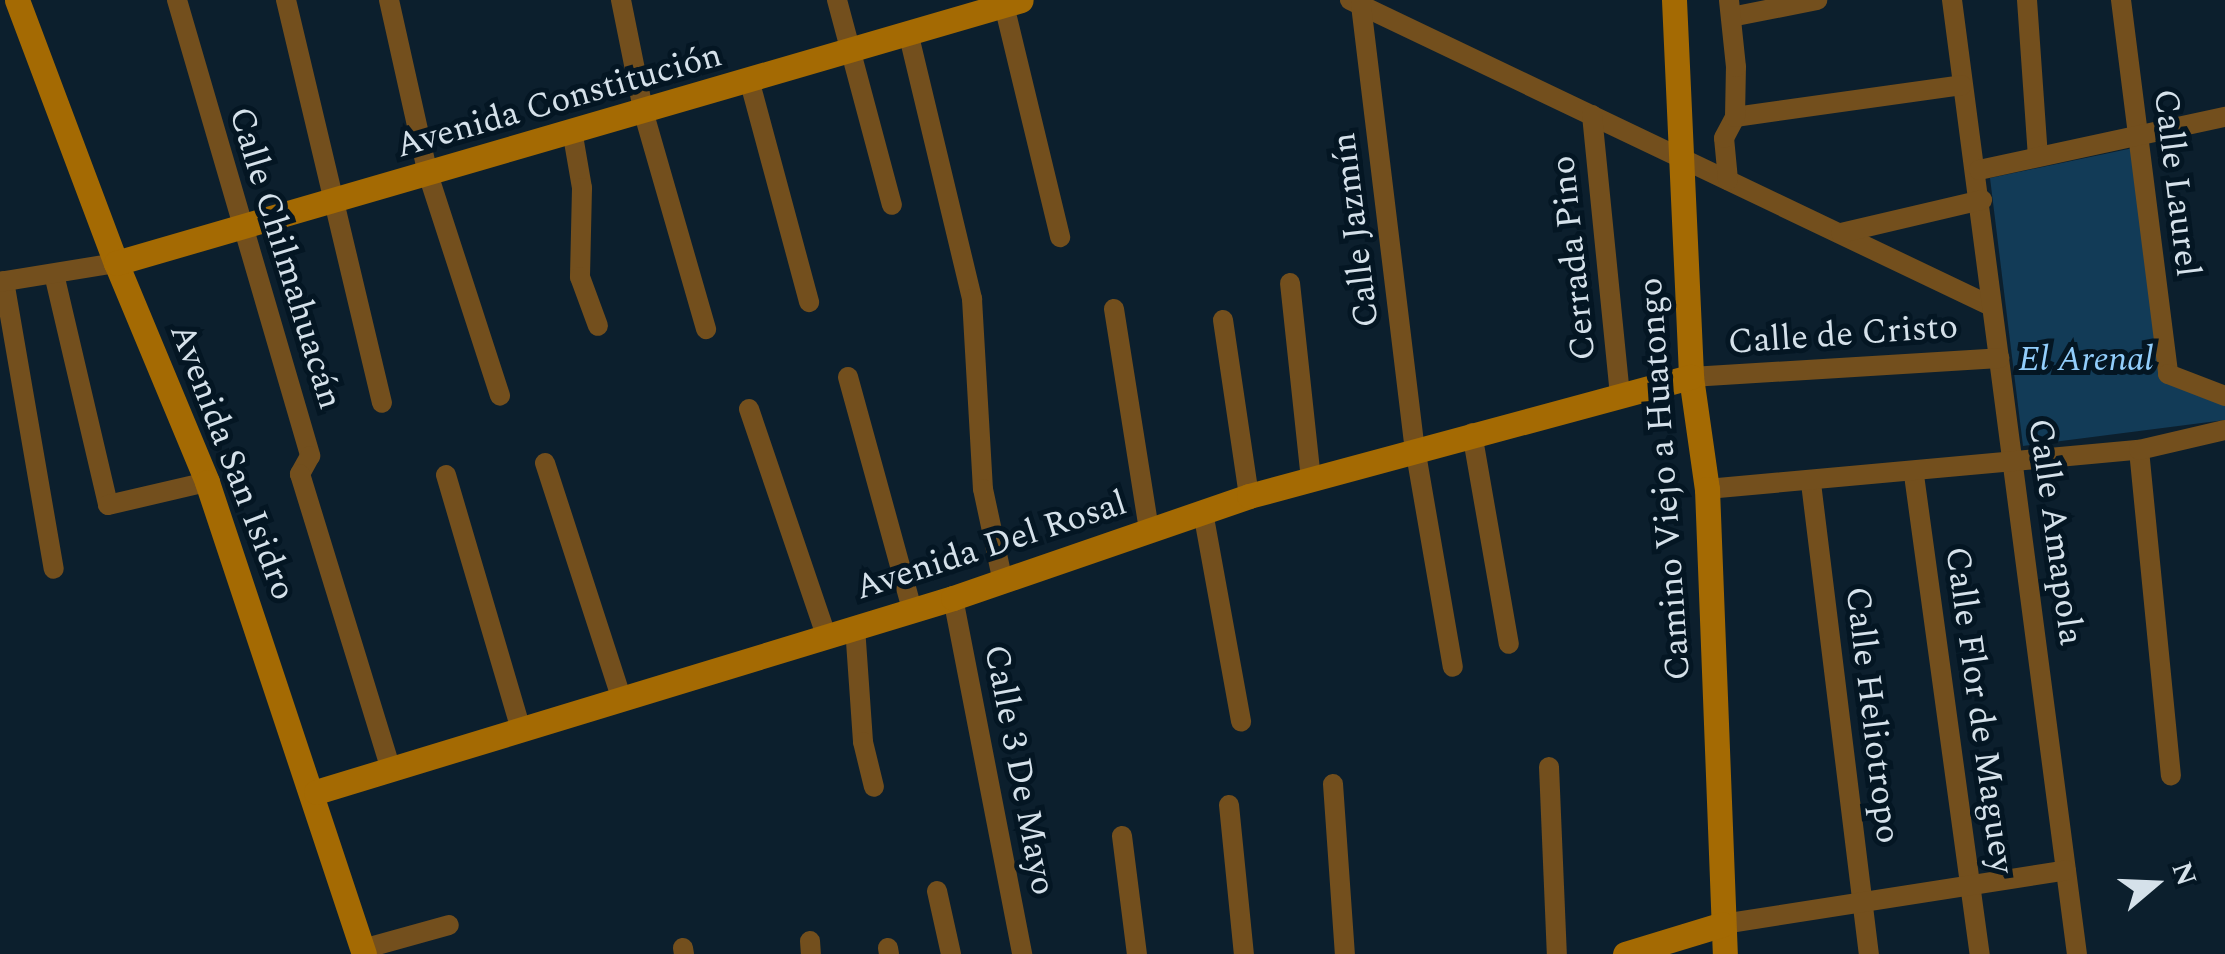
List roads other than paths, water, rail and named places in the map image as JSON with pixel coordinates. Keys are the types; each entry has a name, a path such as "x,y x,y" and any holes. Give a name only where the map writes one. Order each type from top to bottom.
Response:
{"main road":[{"name":"Avenida San Isidro","path":"17,0 116,263 207,482 316,792 364,952"},
{"name":"Camino Viejo a Huatongo","path":"1674,0 1691,378 1707,489 1724,954"},
{"name":"Avenida Constitución","path":"116,263 572,130 750,83 998,4"},
{"name":"Avenida Del Rosal","path":"316,792 1003,582 1249,496 1415,448 1691,378"},
{"path":"1625,954 1723,924"}],"street":[{"name":"Calle Chilmahuacán","path":"176,0 238,225 310,456 300,474 391,769"},
{"path":"286,0 382,404"},
{"path":"388,0 428,174 500,396"},
{"path":"621,0 644,114 706,329"},
{"path":"837,0 892,205"},
{"path":"1728,180 1724,138 1735,117 1730,8 1816,0"},
{"name":"Calle Amapola","path":"1952,0 1962,84 1979,170 1989,305 2014,462 2077,954"},
{"path":"2027,0 2038,156"},
{"name":"Calle Laurel","path":"2120,0 2168,374 2225,396"},
{"path":"1356,2 1989,305"},
{"name":"Calle Jazmín","path":"1356,2 1415,448 1454,668"},
{"path":"998,4 1060,237"},
{"path":"908,32 972,299 983,488 1003,582"},
{"path":"750,83 809,302"},
{"path":"1735,117 1962,84"},
{"name":"Cerrada Pino","path":"1592,115 1620,394"},
{"path":"1979,170 2225,118"},
{"path":"572,130 582,188 580,278 598,326"},
{"path":"1840,234 1982,200"},
{"path":"54,569 2,281 116,263"},
{"path":"54,274 108,505 207,482"},
{"path":"1290,283 1310,478"},
{"path":"1114,310 1149,532"},
{"path":"1223,320 1249,496"},
{"name":"Calle de Cristo","path":"1691,378 1998,358"},
{"path":"848,377 912,610"},
{"path":"749,409 826,635"},
{"path":"1707,489 1914,474 2139,450 2225,430"},
{"path":"1472,433 1508,644"},
{"path":"2139,450 2171,775"},
{"path":"545,463 622,700"},
{"name":"Calle Flor de Maguey","path":"1914,474 1980,954"},
{"path":"446,475 521,730"},
{"name":"Calle Heliotropo","path":"1810,483 1869,954"},
{"path":"1203,512 1241,722"},
{"name":"Calle 3 De Mayo","path":"952,598 1022,954"},
{"path":"856,627 863,742 874,787"},
{"path":"1549,767 1557,954"},
{"path":"1333,784 1344,954"},
{"path":"1229,805 1244,954"},
{"path":"1122,836 1137,954"},
{"path":"1723,924 2066,870"},
{"path":"938,891 950,954"},
{"path":"364,952 449,925"}],"park label":[{"name":"El Arenal","path":"2086,360"}]}
